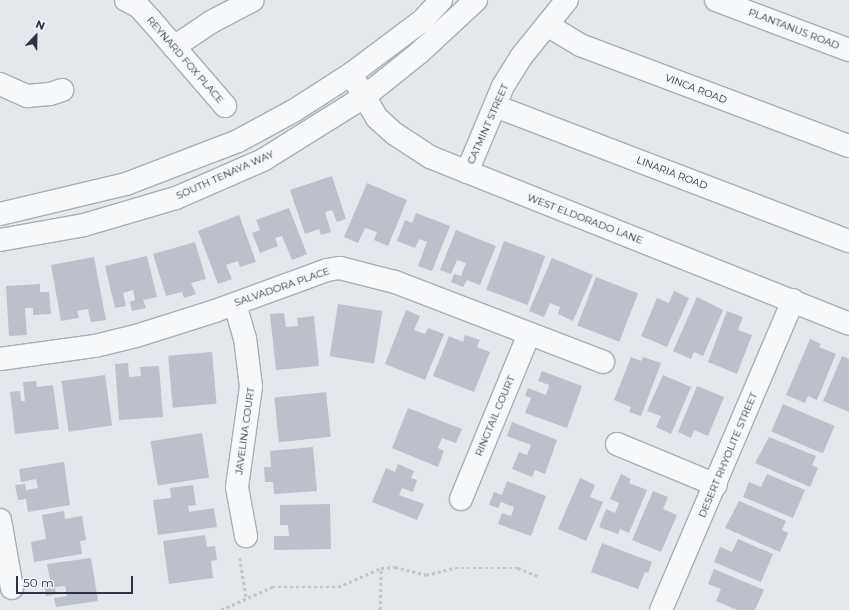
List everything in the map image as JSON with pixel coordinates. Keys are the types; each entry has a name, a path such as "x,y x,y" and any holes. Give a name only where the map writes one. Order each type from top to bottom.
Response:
{"street":[{"name":"REYNARD FOX PLACE","path":"126,0 138,6 225,106"},
{"path":"174,47 211,22 253,0"},
{"path":"0,214 126,184 203,156 258,131 351,74 423,20 441,0"},
{"name":"SOUTH TENAYA WAY","path":"0,240 84,226 176,198 263,160 364,97 419,53 476,0"},
{"name":"CATMINT STREET","path":"466,172 503,86 521,58 567,0"},
{"name":"PLANTANUS ROAD","path":"716,0 849,50"},
{"name":"VINCA ROAD","path":"547,25 580,45 849,146"},
{"name":"WEST ELDORADO LANE","path":"351,74 377,118 395,134 430,157 793,300 849,324"},
{"path":"0,84 27,96 50,94 62,90"},
{"name":"LINARIA ROAD","path":"495,106 849,241"},
{"name":"SALVADORA PLACE","path":"0,359 95,346 136,336 235,304 327,270 340,268 395,282 603,362"},
{"name":"DESERT RHYOLITE STREET","path":"661,610 716,485 793,300"},
{"name":"JAVELINA COURT","path":"235,304 246,345 251,388 237,487 246,536"},
{"name":"RINGTAIL COURT","path":"461,499 529,334"},
{"path":"618,444 716,485"},
{"path":"0,520 12,588"}],"path":[{"path":"240,558 246,597"},
{"path":"222,610 246,597 272,587 338,587 381,568 395,567 426,575 455,568 518,568 540,577"},
{"path":"380,610 381,568"}],"building":[{"path":"332,176 346,219 337,222 332,210 325,212 331,232 321,235 319,229 305,234 290,190"},
{"path":"367,183 407,200 388,246 374,240 377,232 365,228 358,243 344,237"},
{"path":"289,208 307,254 292,260 282,236 275,238 278,246 260,253 252,233 260,230 256,220"},
{"path":"416,213 450,226 432,271 418,266 427,242 419,239 415,248 397,241 405,220 412,223"},
{"path":"239,215 256,262 240,267 238,261 226,265 232,279 218,284 198,231"},
{"path":"456,230 496,246 480,285 467,280 463,287 451,282 454,274 461,276 466,263 457,260 451,274 440,270"},
{"path":"504,241 545,256 528,305 486,290"},
{"path":"195,242 206,279 191,283 196,294 184,298 182,292 166,296 153,254"},
{"path":"147,256 157,297 143,300 146,308 132,311 130,302 135,300 133,290 123,293 126,306 115,308 105,266"},
{"path":"94,257 106,320 91,322 88,309 77,311 79,318 61,321 51,265"},
{"path":"552,258 593,275 573,321 558,314 560,307 550,303 544,317 529,311"},
{"path":"596,277 638,293 619,342 577,326"},
{"path":"40,284 40,292 49,292 51,314 33,315 33,308 25,308 27,335 9,336 6,286"},
{"path":"674,291 689,298 667,347 641,336 657,298 669,303"},
{"path":"697,297 723,310 703,356 694,352 691,359 673,351"},
{"path":"338,304 382,311 374,363 330,356"},
{"path":"406,310 420,316 414,330 425,334 428,328 444,334 425,380 385,364"},
{"path":"727,311 743,317 738,330 752,335 737,374 708,362"},
{"path":"284,313 286,327 298,326 297,318 314,316 319,366 276,370 270,314"},
{"path":"465,335 480,340 477,347 490,352 474,392 433,376 449,336 463,342"},
{"path":"810,339 821,344 819,347 836,354 817,400 808,396 805,403 786,395"},
{"path":"212,352 217,404 173,408 168,356"},
{"path":"842,356 849,359 849,412 823,401"},
{"path":"631,357 641,361 643,357 661,363 641,416 629,412 631,407 614,400"},
{"path":"128,363 129,377 141,376 140,367 159,366 163,417 119,420 115,364"},
{"path":"542,371 582,386 567,428 525,413 531,398 525,396 528,388 546,395 549,385 538,381"},
{"path":"105,375 112,426 69,432 61,381"},
{"path":"663,375 691,387 671,434 656,427 661,416 647,411"},
{"path":"36,381 37,387 53,385 59,429 15,434 10,392 20,391 21,401 25,401 23,382"},
{"path":"697,386 724,397 708,436 694,430 691,438 678,432"},
{"path":"326,392 331,437 279,442 274,397"},
{"path":"783,404 835,426 823,453 771,432"},
{"path":"408,408 462,429 456,443 442,438 438,448 444,451 438,467 392,448"},
{"path":"512,422 557,440 545,474 535,470 532,477 512,469 519,452 527,455 531,445 507,436"},
{"path":"202,433 209,477 158,486 151,441"},
{"path":"769,437 816,456 812,465 818,468 810,487 755,463"},
{"path":"313,447 317,491 274,494 273,482 265,482 264,467 271,467 270,451"},
{"path":"64,462 70,505 28,512 26,499 18,500 15,485 25,484 26,490 38,488 36,479 21,482 19,469"},
{"path":"398,464 414,471 411,478 417,480 413,492 402,488 399,495 424,504 417,520 372,502 386,468 395,472"},
{"path":"621,474 631,479 629,483 647,490 629,533 620,529 618,534 599,527 606,509 615,513 619,503 610,499"},
{"path":"767,474 805,490 793,518 743,497 749,482 761,487"},
{"path":"580,478 595,485 590,497 603,502 586,541 558,529"},
{"path":"507,481 546,496 531,536 498,524 502,513 511,516 514,507 501,502 498,508 489,505 494,492 502,495"},
{"path":"193,485 196,505 188,506 189,512 214,508 217,527 158,535 153,500 171,498 170,488"},
{"path":"653,491 668,497 663,509 677,515 661,552 632,540"},
{"path":"739,501 786,521 782,530 788,533 780,552 725,528"},
{"path":"330,504 331,549 274,550 274,536 289,536 288,525 280,525 280,505"},
{"path":"64,511 65,519 82,516 86,540 80,541 82,554 34,562 31,542 46,539 42,515"},
{"path":"205,535 207,547 215,546 217,560 211,561 213,578 169,584 163,541"},
{"path":"738,539 773,554 761,582 714,562 720,547 732,552"},
{"path":"602,543 652,562 648,573 645,572 638,589 591,572"},
{"path":"91,558 98,601 56,607 54,598 67,596 65,586 55,587 56,594 46,596 44,581 50,580 47,564"},
{"path":"714,569 764,590 755,610 737,610 716,601 721,589 708,584"}]}
